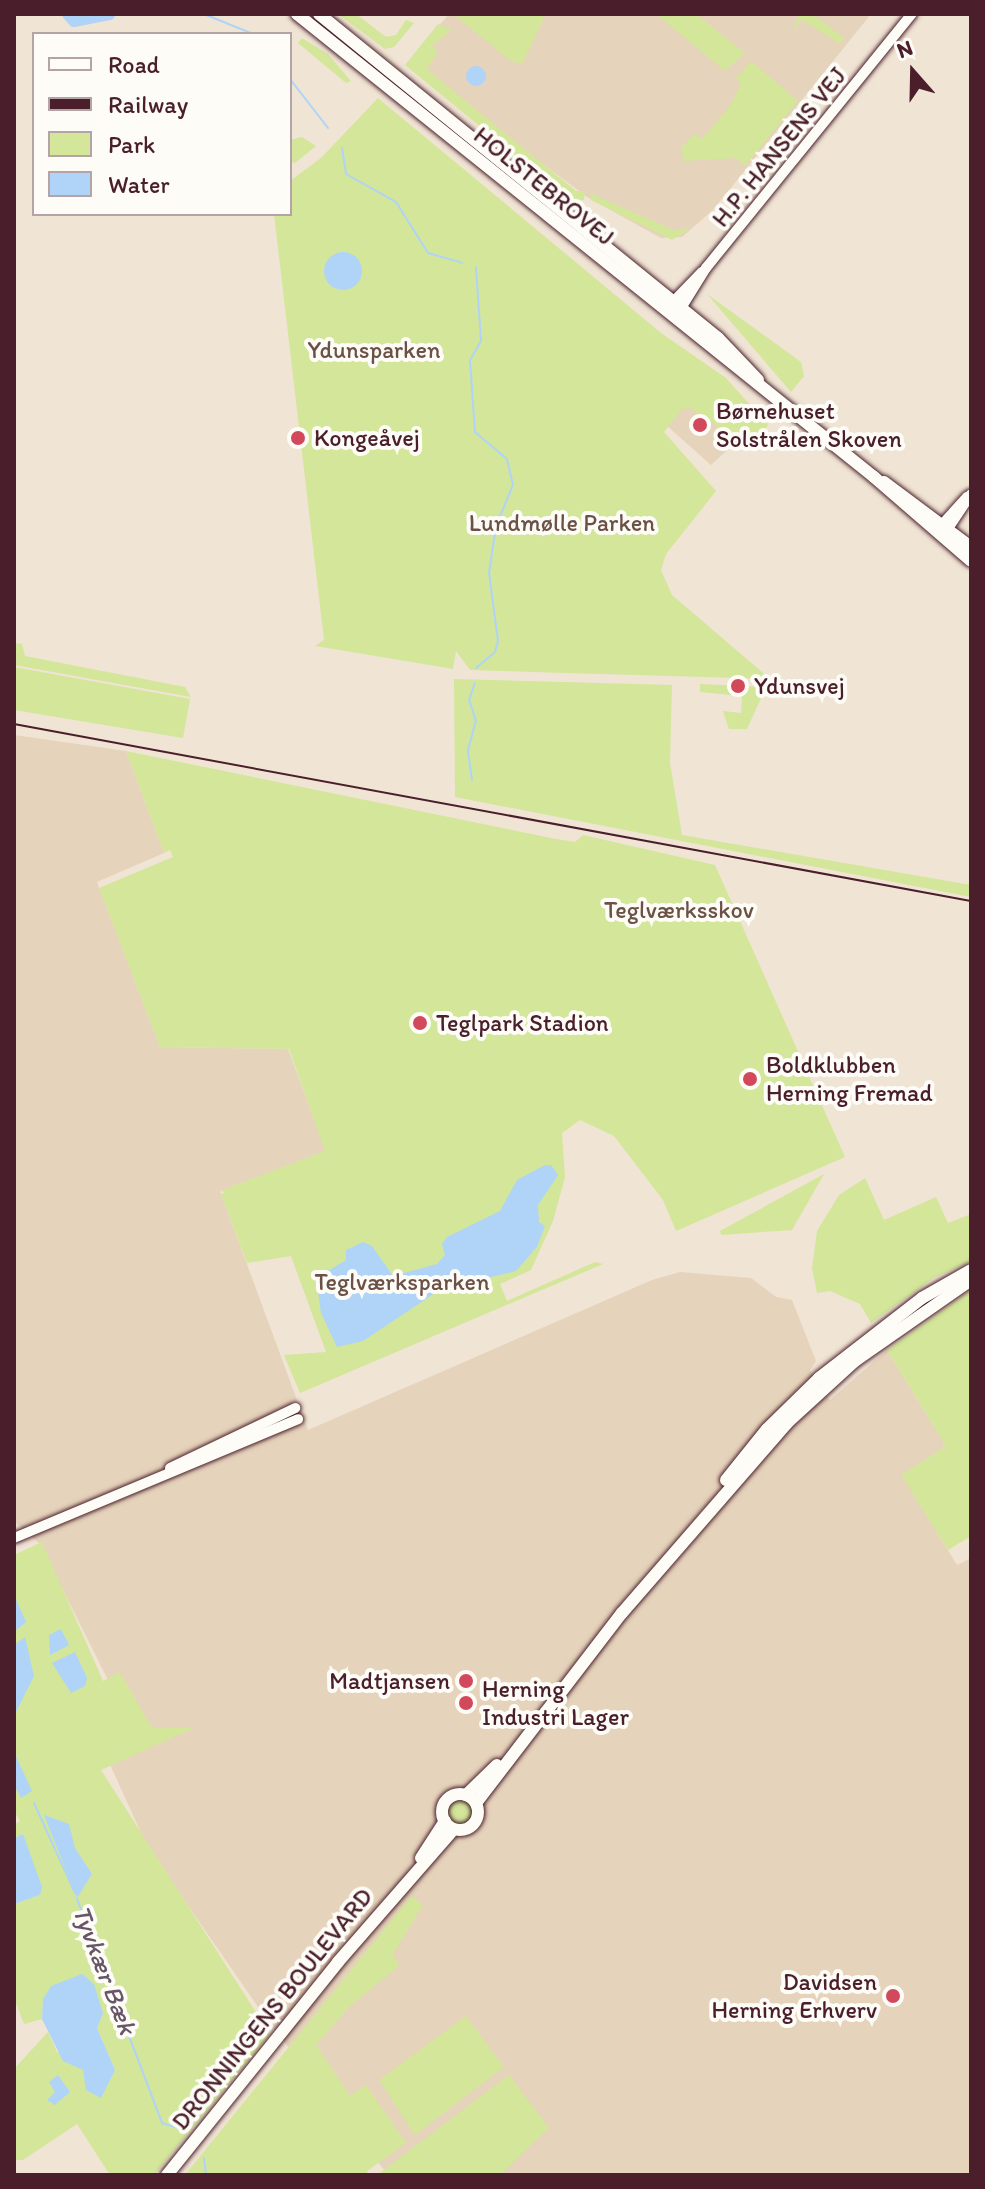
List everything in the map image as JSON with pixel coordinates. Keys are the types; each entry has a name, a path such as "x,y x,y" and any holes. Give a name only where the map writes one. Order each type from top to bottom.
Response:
{"main road":[{"name":"HOLSTEBROVEJ","path":"297,14 608,267 718,338 765,389 942,530 971,561"},
{"name":"HOLSTEBROVEJ","path":"319,14 673,309"},
{"name":"HOLSTEBROVEJ","path":"874,477 892,496 971,547"},
{"path":"471,1799 475,1822 449,1825 447,1801 471,1799 703,1514 767,1429 819,1378 922,1298 971,1270"},
{"path":"703,1514 839,1375 971,1280"},
{"name":"DRONNINGENS BOULEVARD","path":"167,2175 449,1825"}],"street":[{"name":"H.P. HANSENS VEJ","path":"673,309 912,14"},
{"path":"942,530 971,494"},
{"path":"14,1538 296,1414"}],"shaded area":[{"path":"449,14 871,14 713,210 682,237 661,238 587,197 414,68 412,57"},
{"name":"Børnehuset Solstrålen Skoven","path":"677,393 745,434 711,465 656,416"},
{"path":"14,735 126,751 164,853 97,882 160,1047 288,1049 326,1151 220,1191 308,1430 652,1280 680,1272 751,1278 776,1297 792,1300 816,1361 810,1370 830,1400 887,1350 946,1446 902,1475 957,1565 971,1558 971,2175 388,2175 265,2017 148,1848 82,1703 112,1688 40,1544 14,1521"}],"green space":[{"path":"338,14 356,14 386,37 396,35 406,20 414,23 394,47 385,49"},
{"path":"453,14 546,14 522,64 511,61"},
{"path":"656,14 696,14 745,53 725,71"},
{"path":"813,14 844,38 840,44 802,20 793,31 799,15"},
{"path":"438,24 452,30 432,46 438,52 427,69 576,191 585,191 584,200 571,201 405,65"},
{"path":"302,38 328,54 351,81 346,83 298,43"},
{"path":"751,61 798,101 745,166 736,158 684,161 681,148 694,134 702,139 730,106 741,84 736,79"},
{"path":"378,98 661,333 726,378 768,425 751,448 689,408 682,409 664,432 716,491 666,554 661,570 672,595 770,679 470,670 456,651 453,669 315,646 324,640 274,216 292,216 292,180 321,158"},
{"path":"302,137 316,146 295,163 292,162 292,140"},
{"path":"590,193 674,230 691,228 672,240 591,200"},
{"path":"707,294 801,362 804,376 791,392"},
{"path":"14,643 22,644 25,656 185,687 191,697 14,665"},
{"path":"14,667 190,699 183,738 14,710"},
{"path":"454,679 672,685 670,763 682,835 971,885 971,897 455,797"},
{"path":"700,684 766,687 747,729 729,729 723,711 741,713 742,696 700,692"},
{"name":"Teglpark Stadion","path":"126,751 551,838 575,842 583,835 715,865 845,1157 676,1231 663,1200 614,1136 580,1120 562,1133 565,1177 553,1221 531,1270 500,1284 507,1301 595,1262 603,1264 300,1393 284,1355 326,1352 291,1256 247,1263 221,1194 225,1192 220,1191 325,1151 289,1049 160,1047 99,888 173,857 170,850 164,853"},
{"path":"824,1174 792,1230 721,1235 720,1231"},
{"path":"865,1178 884,1220 936,1197 948,1223 971,1214 971,1261 934,1278 871,1323 860,1304 830,1291 817,1293 812,1268 817,1231 839,1195"},
{"path":"971,1290 971,1536 948,1550 901,1475 946,1446 887,1350"},
{"path":"42,1542 103,1681 120,1672 152,1728 196,1727 101,1770 270,2034 154,2175 110,2175 77,2124 23,2160 14,2160 14,2069 48,2032 57,2052 115,2070 97,2028 43,1999 42,2019 24,2024 14,1998 14,1904 40,1895 23,1834 14,1838 14,1825 20,1821 14,1811 14,1555"},
{"path":"460,1800 469,1803 472,1812 469,1821 460,1824 451,1821 448,1812 451,1803"},
{"path":"411,1896 423,1905 393,1954 399,1966 350,2006 316,2045 350,2096 366,2085 406,2143 367,2171 368,2175 185,2175"},
{"path":"466,2016 504,2067 415,2135 379,2080"},
{"path":"509,2075 549,2128 500,2175 377,2175"}],"water":[{"path":"476,66 483,69 486,76 483,83 476,86 469,83 466,76 469,69"},
{"path":"343,252 356,258 362,271 356,284 343,290 330,284 324,271 330,258"},
{"path":"545,1165 551,1165 558,1175 538,1205 539,1222 545,1226 537,1247 516,1271 441,1289 363,1341 337,1347 321,1313 317,1285 321,1275 346,1260 346,1250 363,1242 372,1246 393,1276 437,1264 445,1255 442,1244 447,1237 500,1211 517,1180"},
{"path":"14,1595 26,1622 14,1632"},
{"path":"61,1629 69,1645 50,1655 49,1635"},
{"path":"25,1637 34,1676 14,1716 14,1645"},
{"path":"75,1652 87,1678 85,1686 71,1693 52,1663"},
{"path":"14,1752 32,1791 21,1798 14,1785"},
{"path":"44,1815 69,1824 75,1848 92,1874 77,1898"},
{"path":"23,1834 42,1887 40,1895 14,1904 14,1838"},
{"path":"82,1974 94,1984 103,2013 97,2028 115,2070 101,2098 86,2090 83,2070 63,2061 42,2019 43,1999 51,1986"},
{"path":"58,2075 70,2092 55,2105 47,2100 55,2092 49,2082"}],"waterway":[{"path":"68,14 74,21 109,14"},
{"path":"204,14 248,32"},
{"path":"292,82 328,128"},
{"path":"342,148 346,174 396,202 428,253 462,263"},
{"path":"476,267 481,341 470,360 475,432 507,459 513,485 496,526 489,573 498,641 495,652 476,668"},
{"path":"472,780 468,750 476,721 469,700 475,683"},
{"name":"Tyvkær Bæk","path":"34,1803 75,1893"},
{"name":"Tyvkær Bæk","path":"77,1899 162,2123 180,2129"},
{"name":"Tyvkær Bæk","path":"204,2158 206,2175"}],"railway":[{"path":"14,724 971,901"}],"place":[{"name":"Børnehuset Solstrålen Skoven","path":"700,425"},
{"name":"Kongeåvej","path":"298,438"},
{"name":"Ydunsvej","path":"738,686"},
{"name":"Teglpark Stadion","path":"420,1023"},
{"name":"Boldklubben Herning Fremad","path":"750,1079"},
{"name":"Madtjansen","path":"466,1681"},
{"name":"Herning Industri Lager","path":"466,1703"},
{"name":"Davidsen Herning Erhverv","path":"893,1996"}],"park label":[{"name":"Ydunsparken","path":"374,350"},
{"name":"Lundmølle Parken","path":"562,523"},
{"name":"Teglværksskov","path":"679,910"},
{"name":"Teglværksparken","path":"402,1282"}]}
